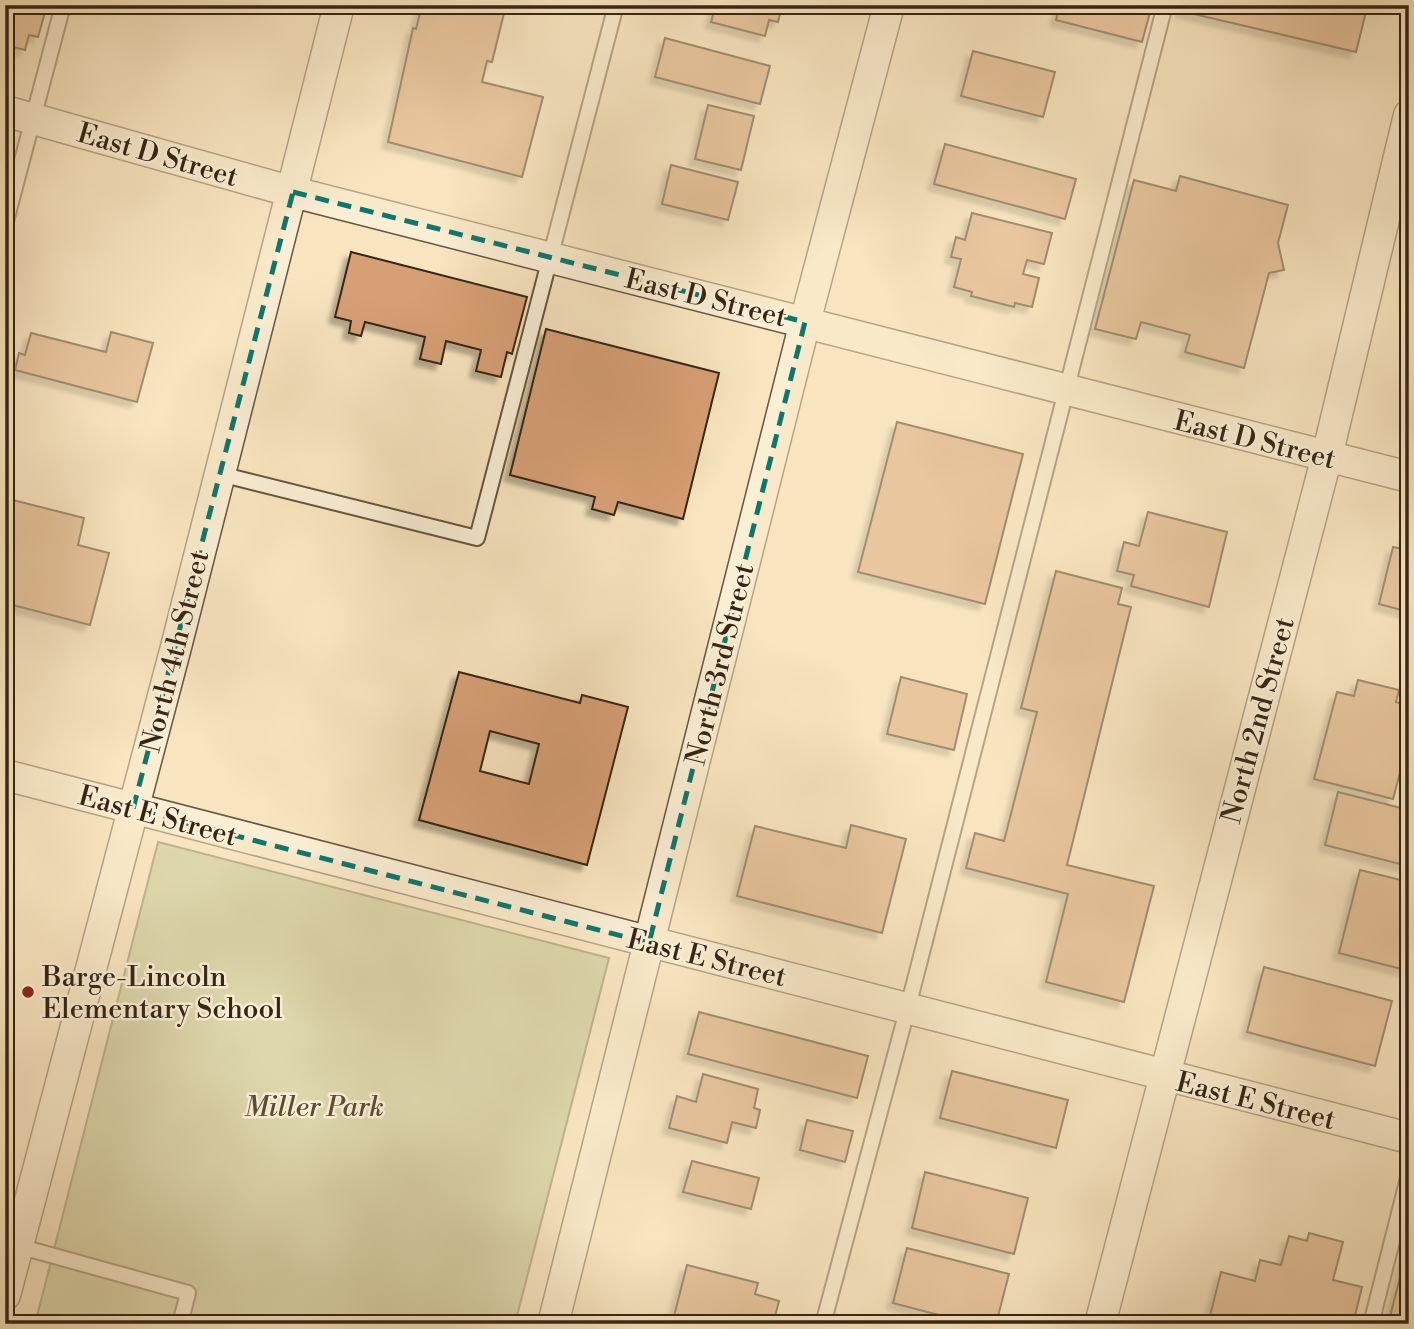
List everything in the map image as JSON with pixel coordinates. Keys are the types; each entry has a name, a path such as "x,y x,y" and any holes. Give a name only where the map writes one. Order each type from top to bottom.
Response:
{"street":[{"name":"North 4th Street","path":"5,1295 134,808 339,5"},
{"name":"North 3rd Street","path":"553,1324 805,322 889,5"},
{"name":"East D Street","path":"19,115 293,192 1409,477"},
{"name":"North 2nd Street","path":"1100,1324 1327,456 1409,115"},
{"name":"East E Street","path":"5,775 649,943 908,1007 1163,1077 1409,1138"}],"lane":[{"path":"5,225 19,115 63,5"},
{"path":"220,474 477,538 616,5"},
{"path":"823,1324 908,1007 1165,5"},
{"path":"1371,1324 1409,1174"},
{"path":"18,1246 188,1293 180,1324"},
{"path":"5,1322 12,1324"}],"highlighted area":[{"path":"293,192 805,322 649,943 133,809"}],"green space":[{"name":"Miller Park","path":"158,842 609,958 515,1324 35,1324"}],"building":[{"path":"5,5 47,5 38,37 29,35 25,50 5,45"},
{"path":"422,5 506,5 492,62 487,61 482,82 543,97 522,177 388,142 413,28 416,29"},
{"path":"716,5 782,5 778,22 769,20 765,36 711,22"},
{"path":"1060,5 1152,5 1142,42 1056,20"},
{"path":"1182,5 1355,5 1367,8 1356,52 1181,11"},
{"path":"665,38 770,66 760,104 655,77"},
{"path":"973,51 1055,72 1043,117 961,96"},
{"path":"708,105 754,116 741,170 695,159"},
{"path":"945,144 1076,179 1065,219 934,184"},
{"path":"671,165 738,182 728,220 662,204"},
{"path":"1180,176 1288,205 1278,243 1284,270 1269,273 1244,368 1185,352 1190,335 1141,322 1136,339 1095,329 1134,180 1176,191"},
{"path":"972,213 1052,233 1044,264 1027,260 1023,274 1039,278 1032,307 1015,303 1014,307 971,296 972,292 954,287 961,259 951,257 956,237 965,240"},
{"path":"351,252 527,297 512,354 507,352 501,377 476,371 481,350 446,341 441,364 420,359 425,337 365,322 361,336 349,333 351,321 335,317"},
{"path":"546,329 719,373 683,519 618,502 614,515 592,509 595,497 510,475"},
{"path":"111,332 153,343 137,402 15,370 19,353 25,355 31,333 106,352"},
{"path":"897,422 1023,454 985,604 858,572"},
{"path":"5,498 84,518 78,545 109,553 90,625 5,603"},
{"path":"1148,512 1227,532 1209,607 1131,586 1134,575 1117,571 1124,542 1139,546"},
{"path":"1408,530 1409,612 1379,604 1393,547 1403,549"},
{"path":"1056,571 1122,588 1118,604 1131,607 1067,865 1154,886 1124,1002 1046,982 1068,894 966,868 975,833 1004,841 1037,712 1021,708"},
{"path":"459,672 580,703 582,695 628,707 587,865 419,820","holes":["490,731 539,744 529,784 480,771"]},
{"path":"901,677 967,694 954,750 887,734"},
{"path":"1358,680 1399,690 1396,702 1409,706 1409,739 1393,799 1314,779 1337,692 1354,696"},
{"path":"1338,792 1409,810 1408,866 1325,845"},
{"path":"851,825 906,839 882,933 737,896 755,826 846,848"},
{"path":"1360,870 1409,882 1409,971 1339,953"},
{"path":"1264,967 1392,1001 1375,1066 1247,1032"},
{"path":"699,1012 868,1056 857,1098 688,1054"},
{"path":"952,1071 1068,1100 1056,1148 940,1118"},
{"path":"703,1074 758,1089 754,1108 760,1110 756,1128 732,1122 727,1143 669,1128 677,1096 696,1102"},
{"path":"807,1120 853,1131 845,1162 800,1150"},
{"path":"692,1161 759,1178 751,1209 683,1192"},
{"path":"925,1172 1028,1198 1014,1254 912,1228"},
{"path":"1309,1233 1343,1242 1333,1280 1362,1287 1353,1324 1208,1324 1221,1272 1255,1281 1260,1260 1281,1265 1289,1236 1307,1241"},
{"path":"1409,1243 1409,1324 1388,1324"},
{"path":"907,1248 1009,1274 996,1324 973,1324 893,1303"},
{"path":"687,1265 758,1283 755,1294 779,1301 773,1324 751,1319 750,1324 672,1324"}],"place":[{"name":"Barge-Lincoln Elementary School","path":"28,992"}]}
